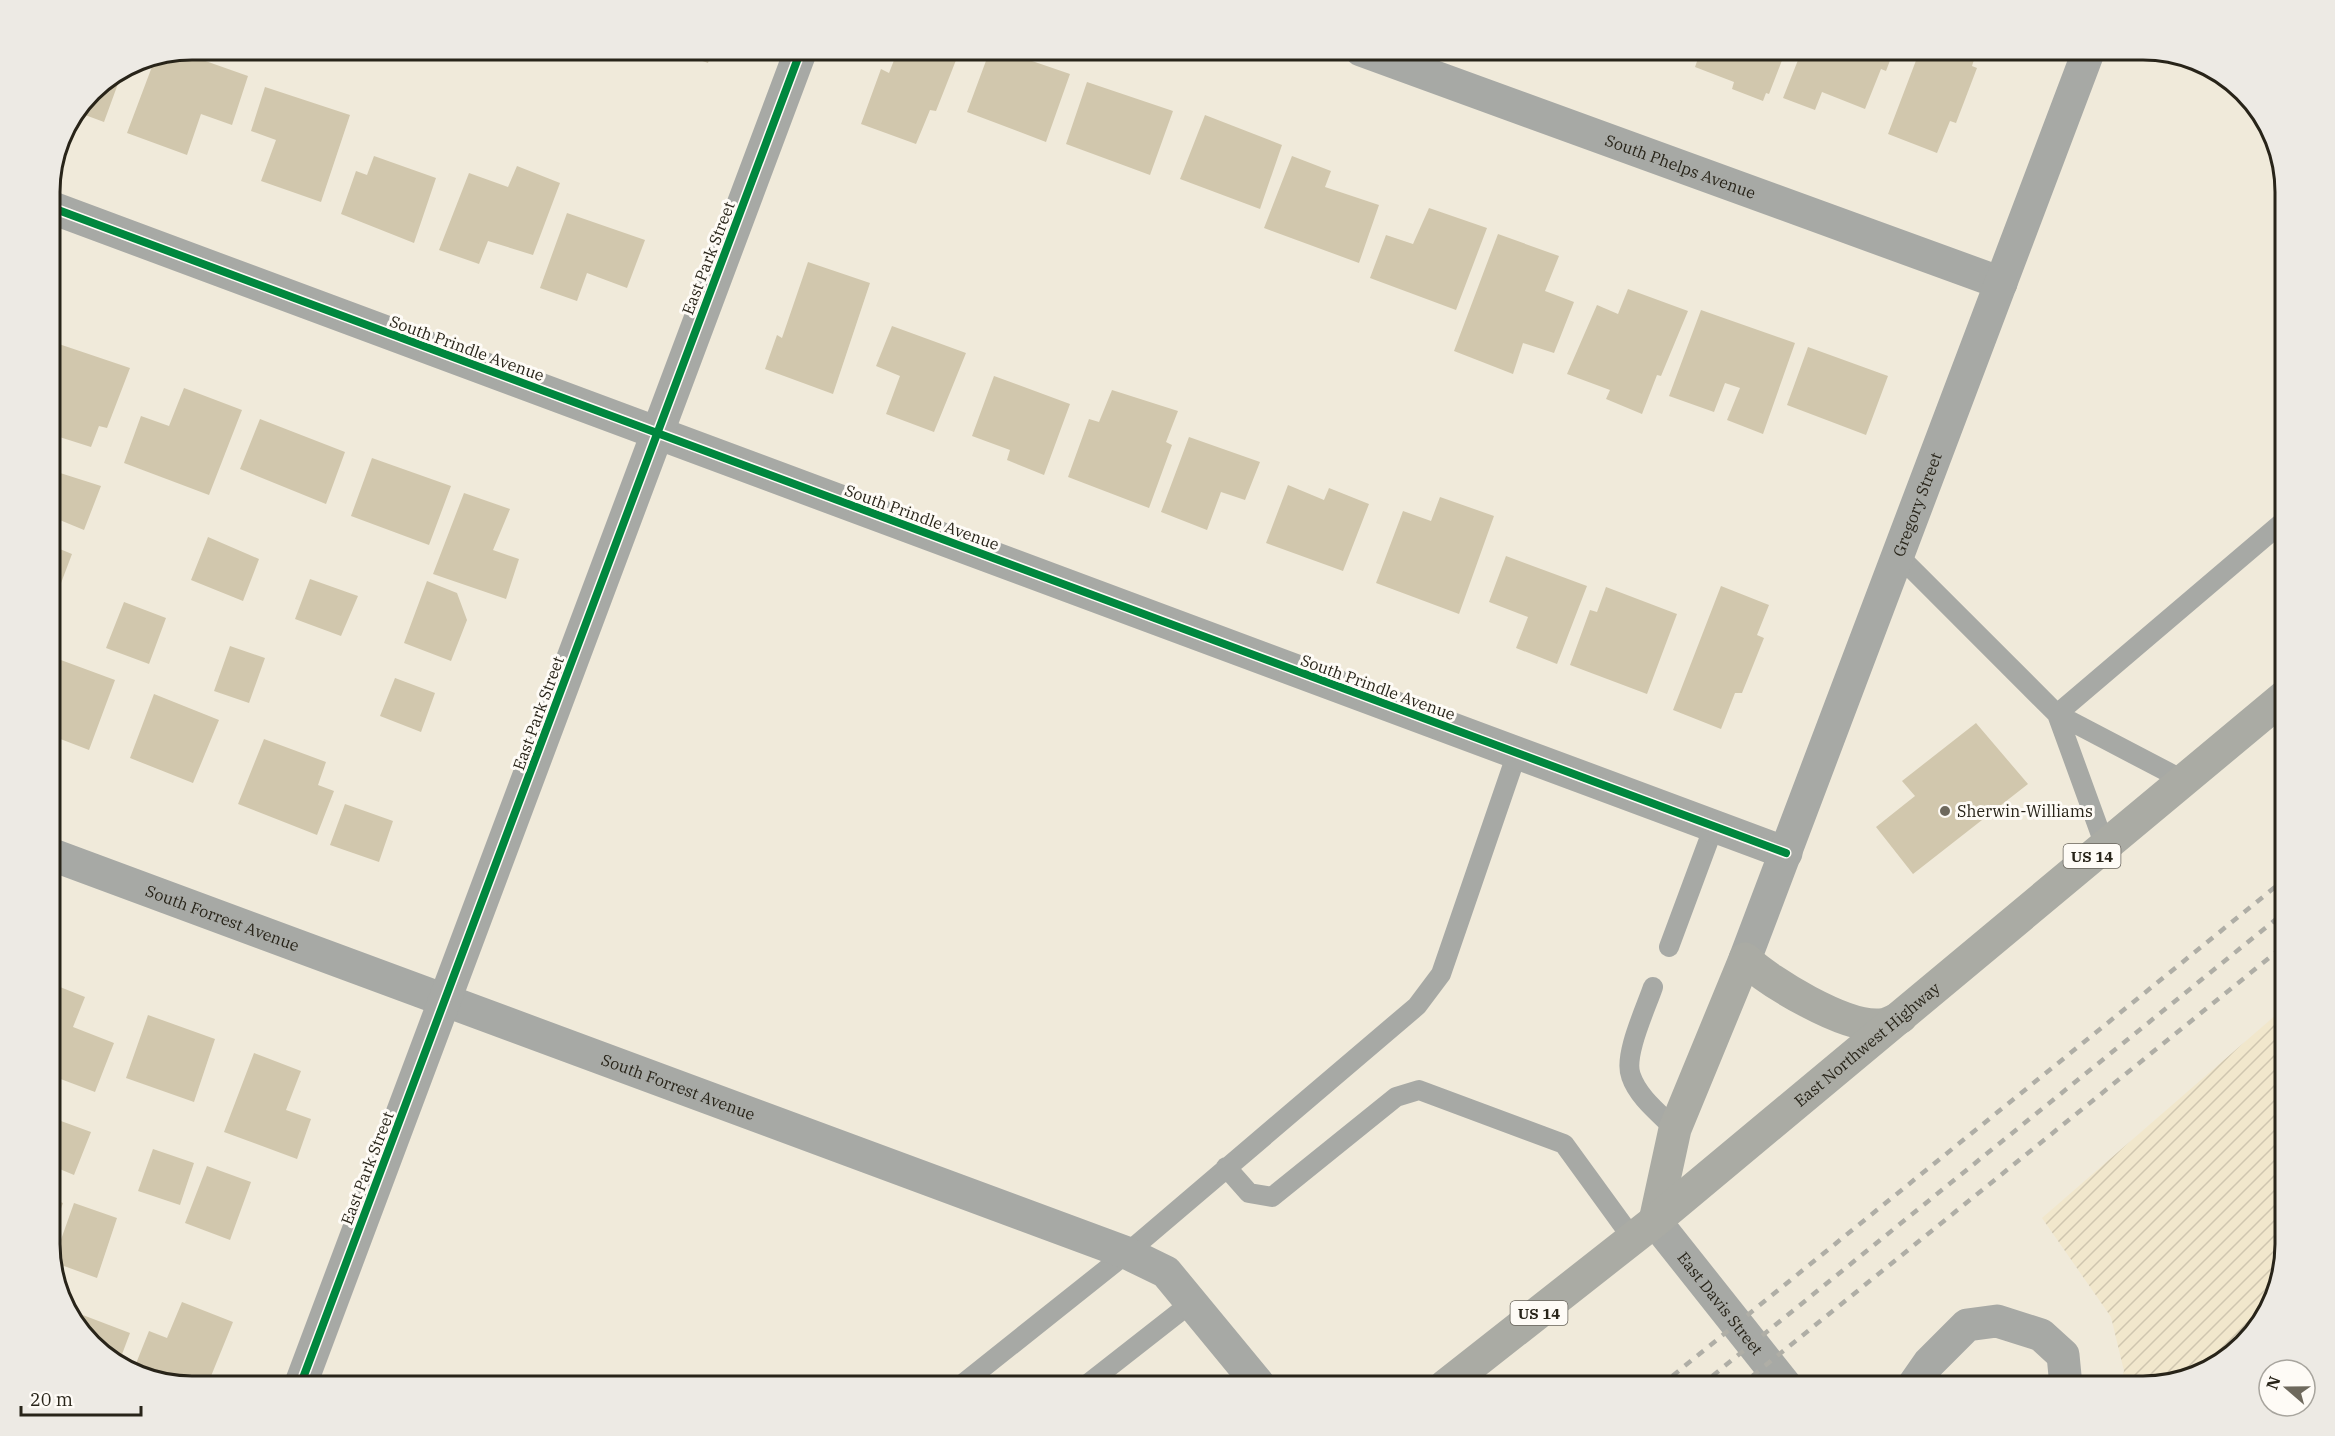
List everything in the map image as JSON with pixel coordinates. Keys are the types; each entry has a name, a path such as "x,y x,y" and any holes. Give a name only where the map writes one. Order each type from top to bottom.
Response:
{"main road":[{"name":"East Northwest Highway","path":"1458,1376 1644,1230 2275,704"},
{"path":"1644,1230 1675,1129 1745,959 1772,981 1846,1017 1878,1025 1901,1017"}],"street":[{"name":"East Park Street","path":"304,1376 797,60"},
{"name":"South Phelps Avenue","path":"1388,60 2001,283"},
{"name":"Gregory Street","path":"1745,959 2085,60"},
{"name":"South Prindle Avenue","path":"60,211 1785,853"},
{"name":"South Forrest Avenue","path":"60,859 1128,1253 1166,1272 1252,1376"},
{"name":"East Davis Street","path":"1644,1230 1777,1376"},
{"path":"1920,1376 1929,1363 1967,1325 1997,1321 2041,1335 2063,1355 2065,1376"}],"lane":[{"path":"2057,714 2275,529"},
{"path":"1898,555 2057,714 2183,780"},
{"path":"2057,714 2104,846"},
{"path":"973,1376 1128,1253 1417,1006 1441,974 1517,753"},
{"path":"1670,947 1714,826"},
{"path":"1653,987 1633,1044 1630,1074 1643,1097 1675,1129"},
{"path":"1226,1167 1249,1193 1272,1197 1396,1097 1419,1090 1564,1144 1644,1230"},
{"path":"1098,1376 1191,1303"}],"shaded area":[{"path":"2275,1016 2274,1262 2265,1295 2257,1310 2248,1325 2224,1349 2194,1366 2177,1372 2161,1375 2123,1376 2124,1371 2111,1317 2042,1218"}],"building":[{"path":"203,60 248,76 232,125 201,114 187,155 127,133 152,66 174,61"},
{"path":"894,60 956,60 936,111 930,110 916,144 861,124 881,69 889,73"},
{"path":"986,60 1029,60 1070,74 1046,142 967,112"},
{"path":"1697,60 1782,60 1769,94 1766,93 1763,101 1732,89 1734,82 1695,67"},
{"path":"1798,60 1890,60 1886,71 1881,69 1865,109 1822,92 1815,110 1783,98"},
{"path":"1916,60 1974,60 1972,66 1977,68 1956,123 1950,121 1937,153 1888,134"},
{"path":"119,82 104,122 85,115"},
{"path":"1087,82 1173,111 1150,175 1066,144"},
{"path":"265,87 350,115 321,202 261,181 276,140 251,131"},
{"path":"1205,115 1282,145 1260,209 1180,179"},
{"path":"374,156 436,178 414,243 341,214 356,171 367,175"},
{"path":"1292,156 1331,171 1325,187 1379,205 1359,263 1264,228"},
{"path":"517,166 560,183 533,255 488,241 479,264 439,250 469,173 508,187"},
{"path":"1429,208 1487,228 1456,310 1370,278 1386,235 1413,244"},
{"path":"567,213 645,240 627,288 587,273 577,301 540,288"},
{"path":"1498,234 1559,256 1545,291 1574,302 1554,353 1523,343 1513,374 1454,351"},
{"path":"808,262 870,283 833,394 765,369 777,335 782,338"},
{"path":"1628,289 1688,311 1661,376 1657,375 1642,414 1606,399 1610,390 1567,374 1597,305 1618,314"},
{"path":"1701,310 1795,343 1763,434 1727,420 1740,388 1725,383 1714,412 1669,396"},
{"path":"892,326 966,353 934,432 886,414 900,376 876,366"},
{"path":"60,344 130,368 107,428 99,426 91,447 60,437"},
{"path":"1808,347 1888,376 1866,435 1787,405"},
{"path":"994,376 1070,404 1044,475 1007,460 1010,450 972,436"},
{"path":"184,388 242,410 209,495 124,463 141,416 169,426"},
{"path":"1112,390 1178,411 1166,442 1172,445 1149,508 1068,477 1089,419 1099,422"},
{"path":"260,419 345,452 326,504 240,469"},
{"path":"1189,437 1260,462 1245,500 1221,492 1207,530 1161,512"},
{"path":"372,458 451,486 429,545 351,516"},
{"path":"60,473 101,486 84,530 60,520"},
{"path":"1288,485 1324,500 1329,488 1369,504 1343,571 1266,543"},
{"path":"464,493 510,509 493,550 519,559 506,599 433,574"},
{"path":"1440,497 1494,516 1459,614 1376,583 1403,511 1431,521"},
{"path":"208,537 259,559 243,601 191,580"},
{"path":"60,549 72,554 60,586"},
{"path":"1506,556 1587,586 1557,664 1516,648 1528,617 1489,602"},
{"path":"310,579 358,596 341,636 295,619"},
{"path":"427,581 457,593 467,620 451,661 404,643"},
{"path":"1721,586 1769,605 1757,635 1764,638 1742,693 1735,693 1721,729 1673,710"},
{"path":"1606,587 1677,614 1647,694 1570,665 1590,610 1597,612"},
{"path":"124,602 166,618 149,664 106,648"},
{"path":"230,646 265,658 249,703 214,691"},
{"path":"60,660 115,680 89,750 60,739"},
{"path":"395,678 435,693 421,732 380,716"},
{"path":"154,694 219,720 193,783 130,758"},
{"name":"Sherwin-Williams","path":"1976,723 2028,784 1913,874 1876,827 1915,796 1902,781"},
{"path":"264,739 326,762 318,785 334,791 317,835 238,804"},
{"path":"345,804 393,821 379,862 330,845"},
{"path":"60,987 85,997 73,1027 114,1043 95,1092 60,1079"},
{"path":"148,1015 215,1039 194,1102 126,1078"},
{"path":"254,1053 301,1071 286,1110 311,1119 297,1159 224,1132"},
{"path":"60,1121 91,1132 74,1175 60,1169"},
{"path":"153,1149 194,1163 180,1205 138,1191"},
{"path":"207,1166 251,1182 230,1240 185,1223"},
{"path":"74,1203 117,1218 97,1278 62,1265 60,1242"},
{"path":"182,1302 233,1322 211,1376 174,1375 158,1372 136,1363 149,1331 167,1338"},
{"path":"80,1314 130,1333 122,1355 111,1349"}],"railway":[{"path":"1672,1376 2275,887"},
{"path":"1712,1376 2275,920"},
{"path":"1752,1376 2275,953"}],"cycle path":[{"path":"304,1376 797,60"},
{"path":"60,211 1786,853"}],"place":[{"name":"Sherwin-Williams","path":"1945,811"}]}
